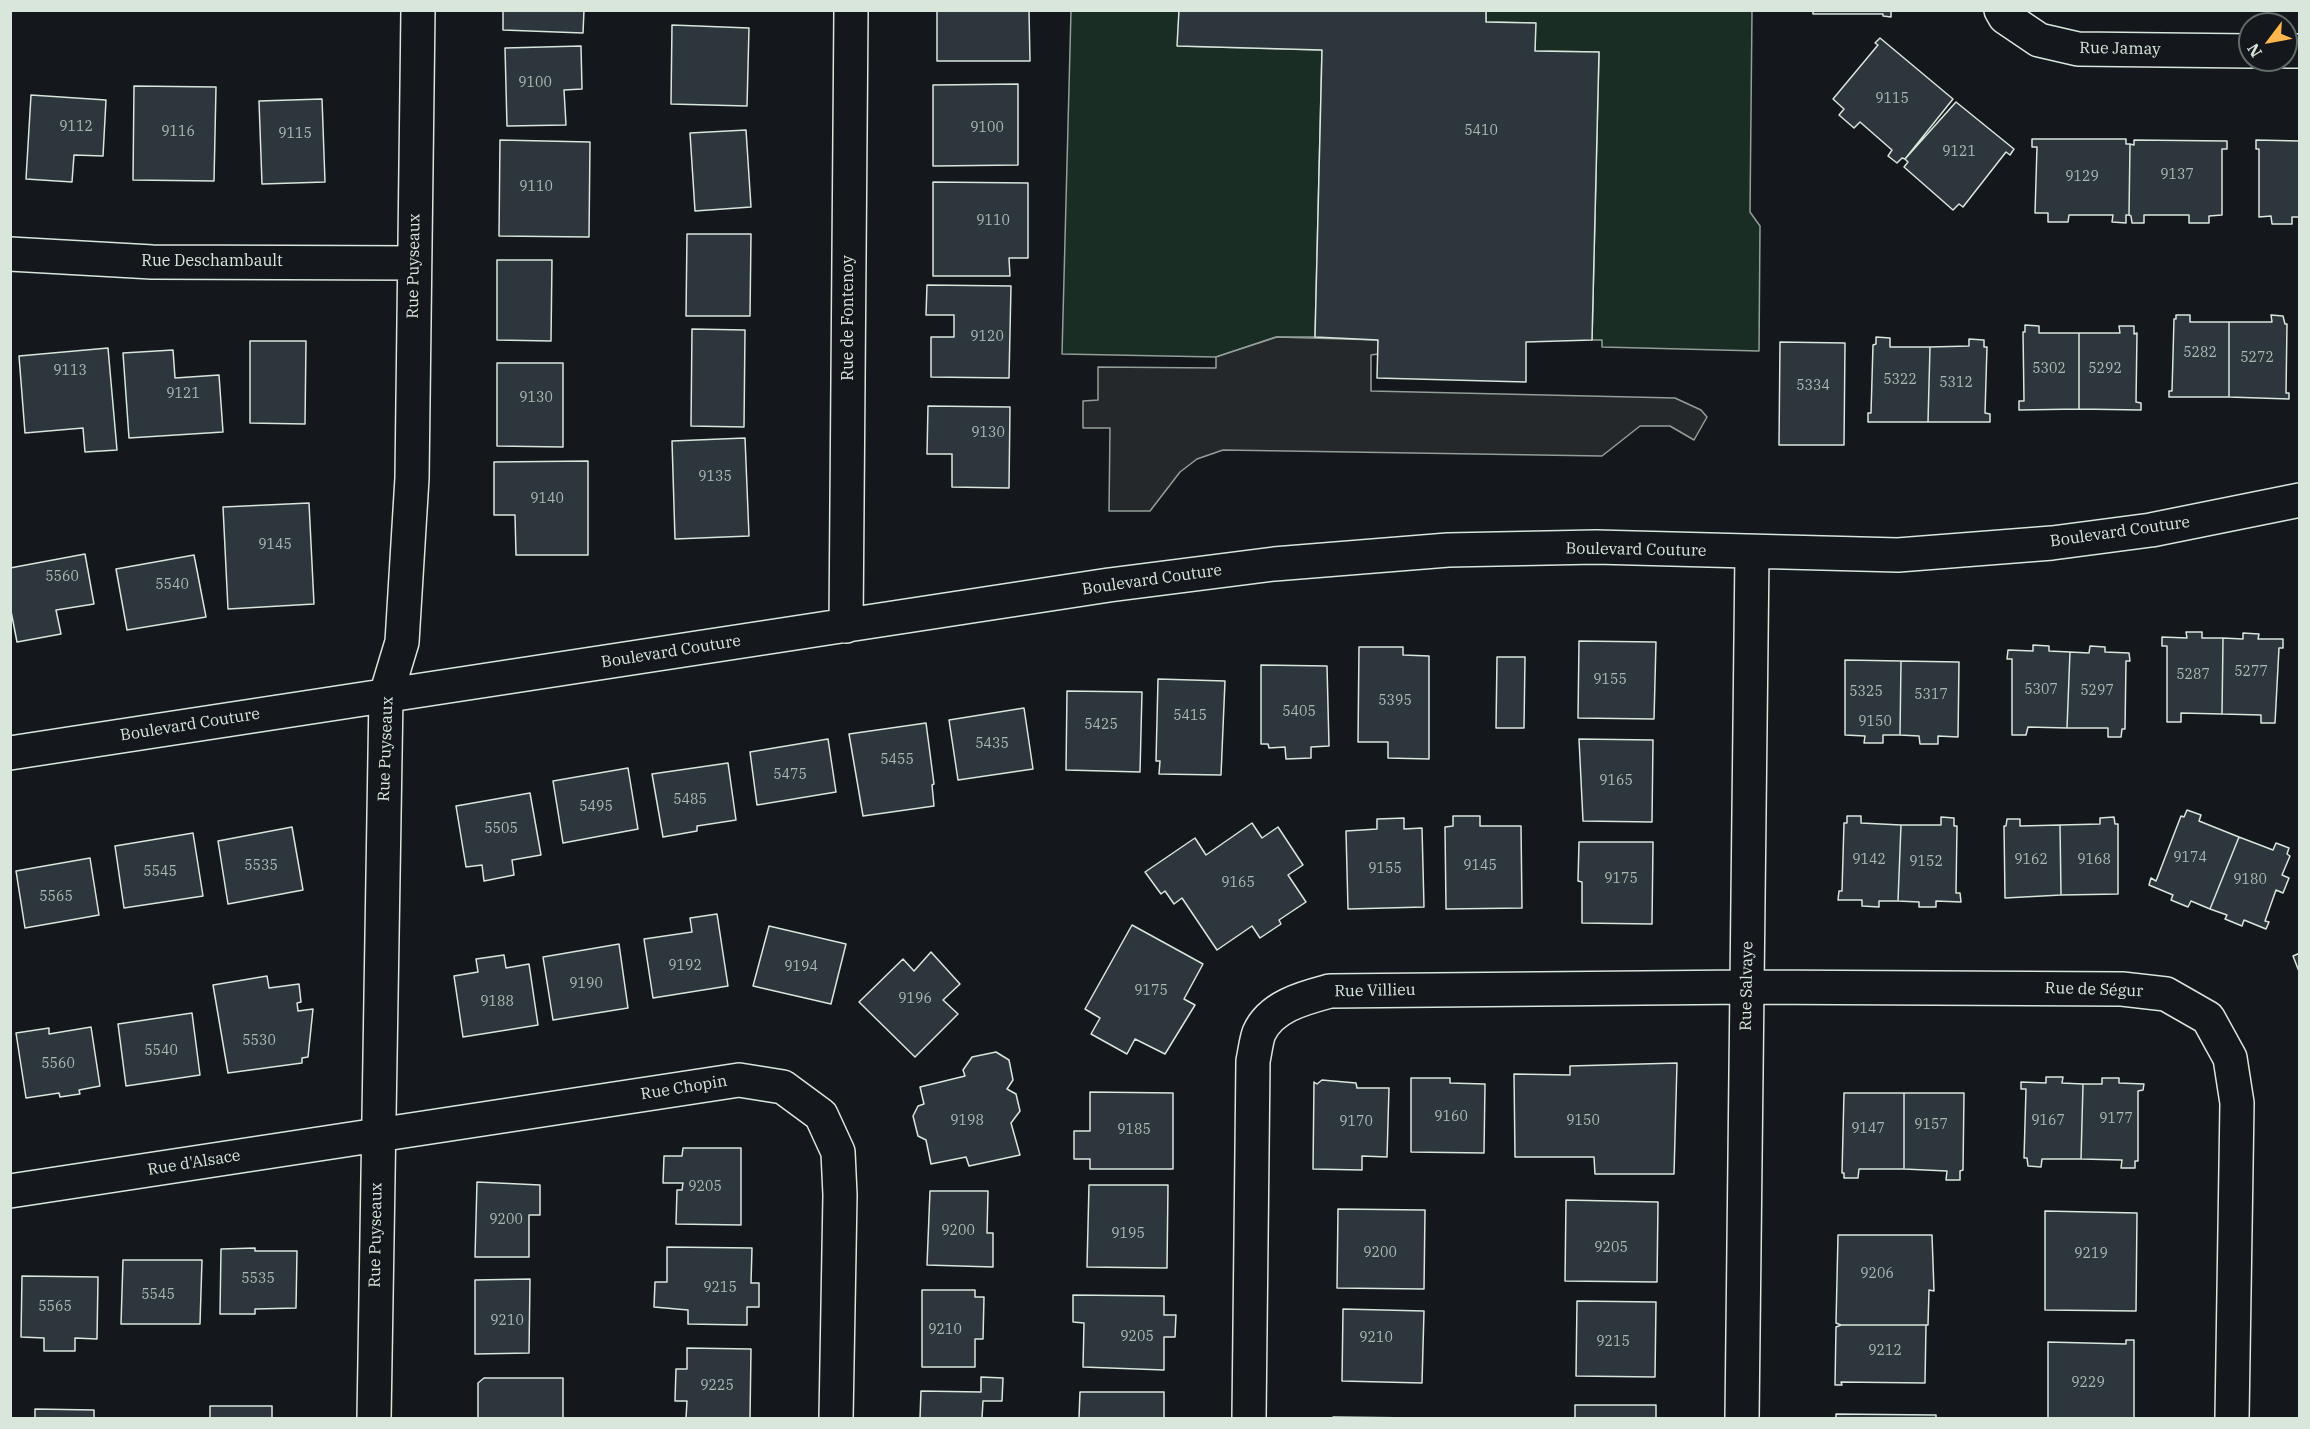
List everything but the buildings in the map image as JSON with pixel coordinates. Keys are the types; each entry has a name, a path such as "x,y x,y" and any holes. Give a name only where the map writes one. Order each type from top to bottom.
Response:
{"street":[{"name":"Rue Puyseaux","path":"374,1419 386,695 402,642 412,478 418,10"},
{"name":"Rue de Fontenoy","path":"846,626 851,10"},
{"name":"Rue Jamay","path":"2001,10 2005,17 2039,40 2078,49 2238,51"},
{"name":"Rue Deschambault","path":"10,254 152,262 414,263"},
{"name":"Boulevard Couture","path":"10,753 1144,580 1275,564 1448,549 1596,547 1752,553 1898,555 2052,543 2151,530 2300,500"},
{"name":"Rue Salvaye","path":"1742,1419 1752,553"},
{"name":"Rue Villieu","path":"1249,1419 1254,1061 1259,1033 1278,1011 1302,999 1330,991 1747,987"},
{"name":"Rue de Ségur","path":"1747,987 2122,988 2166,994 2208,1018 2230,1058 2237,1103 2232,1419"},
{"name":"Rue Chopin","path":"378,1136 739,1080 783,1087 821,1115 838,1152 840,1195 836,1419"},
{"name":"Rue d'Alsace","path":"10,1191 378,1136"}],"green space":[{"path":"1486,10 1752,11 1750,212 1760,226 1759,351 1602,347 1602,340 1592,340 1599,52 1535,51 1535,23 1486,22"},
{"path":"1071,11 1179,11 1178,46 1322,50 1315,337 1276,337 1216,357 1062,354"}],"shaded area":[{"path":"1277,337 1378,340 1378,354 1371,355 1371,391 1675,398 1701,410 1707,417 1694,440 1670,426 1640,426 1602,456 1223,450 1197,459 1180,472 1150,511 1109,511 1110,428 1083,428 1083,401 1098,400 1098,367 1216,368 1216,357"}]}
